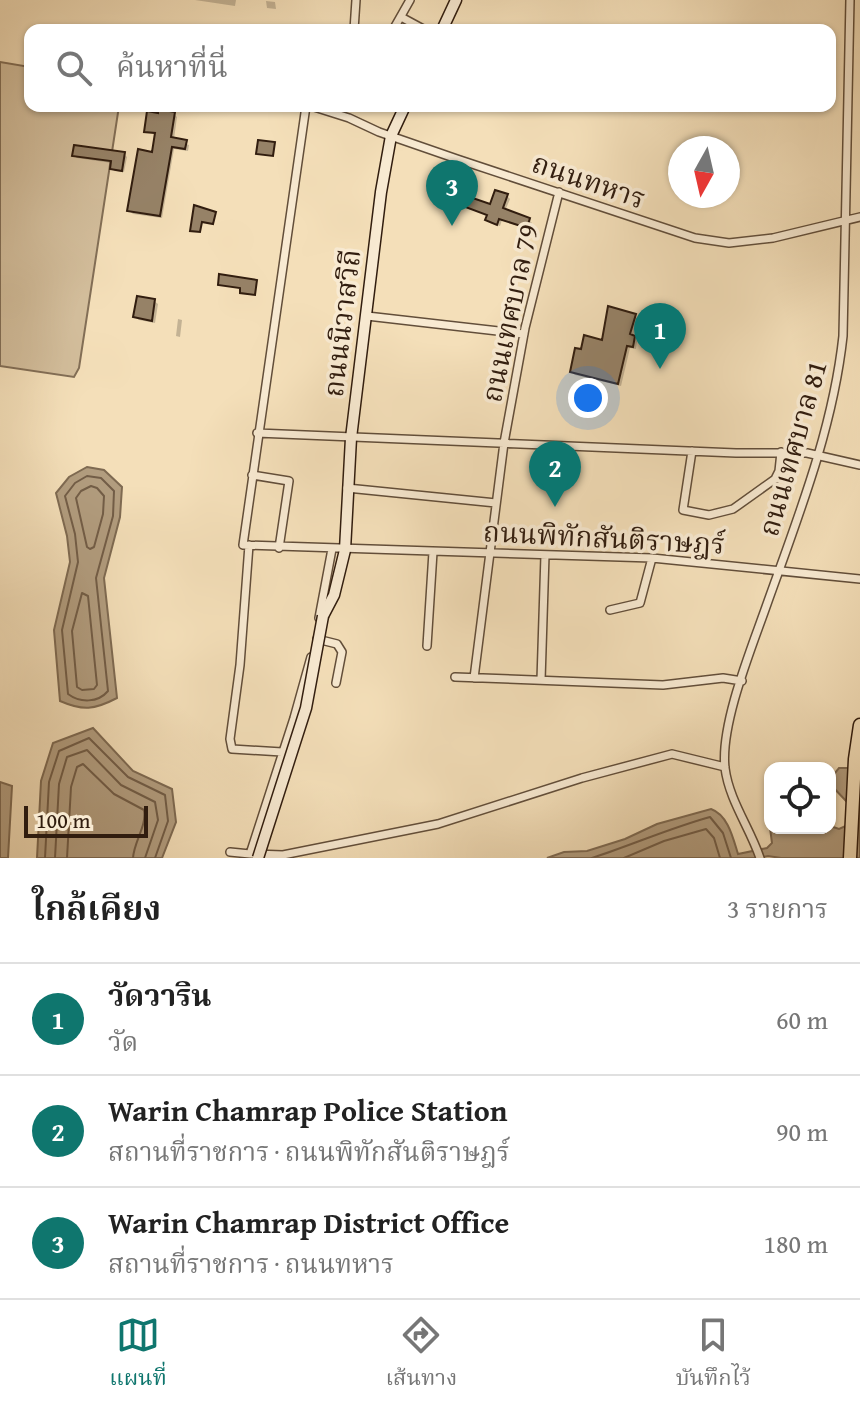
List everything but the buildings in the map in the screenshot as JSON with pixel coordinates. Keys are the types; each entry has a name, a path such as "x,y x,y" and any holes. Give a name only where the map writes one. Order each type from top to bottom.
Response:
{"main road":[{"path":"445,24 456,0"},
{"name":"ถนนนิวาสวิถี","path":"254,856 306,708 323,616 334,595 345,550 351,438 391,136 402,112"},
{"path":"850,858 855,759 860,725"}],"street":[{"path":"354,24 356,0"},
{"path":"397,24 410,0"},
{"name":"ถนนเทศบาล 81","path":"760,858 731,795 725,767 726,741 742,681 818,455 839,378 843,336 850,0"},
{"path":"401,17 414,24"},
{"path":"282,752 232,749 230,739 240,665 249,545 243,545 257,433 307,112"},
{"name":"ถนนทหาร","path":"330,112 660,229 695,238 729,243 773,238 860,217"},
{"path":"349,112 349,117"},
{"name":"ถนนเทศบาล 79","path":"474,678 504,443 524,334 559,192"},
{"path":"367,316 524,334"},
{"path":"257,433 781,452 818,455 860,465"},
{"path":"692,451 683,510 691,514 709,515 733,509 773,482 778,475 781,452"},
{"path":"252,475 289,481 279,548"},
{"path":"347,488 496,503"},
{"name":"ถนนพิทักสันติราษฎร์","path":"249,545 652,558 860,579"},
{"path":"254,856 306,677 332,549"},
{"path":"427,646 433,552"},
{"path":"541,680 545,555"},
{"path":"610,610 640,603 652,558"},
{"path":"315,638 337,644 342,652 336,683"},
{"path":"455,677 663,685 723,678 742,681"},
{"path":"230,852 254,856 283,855 438,824 582,778 672,754 725,767"}],"shaded area":[{"path":"0,62 24,66 24,112 118,112 79,368 74,377 0,366"}],"water":[{"path":"87,467 104,470 122,487 120,517 104,578 117,698 88,708 60,701 54,630 70,562 56,493 69,477"},
{"path":"93,728 133,771 172,789 176,822 162,858 37,858 41,781 53,743"},
{"path":"839,768 860,768 860,858 547,858 564,852 587,851 625,839 657,824 711,809 726,822 738,854 767,848 772,843 771,834 836,834 836,828 848,825 848,803 836,790 836,772"},
{"path":"0,782 12,786 8,858 0,858"}],"place":[{"name":"Warin Chamrap District Office","path":"452,226"},
{"name":"วัดวาริน","path":"660,369"},
{"name":"Warin Chamrap Police Station","path":"555,507"}]}
